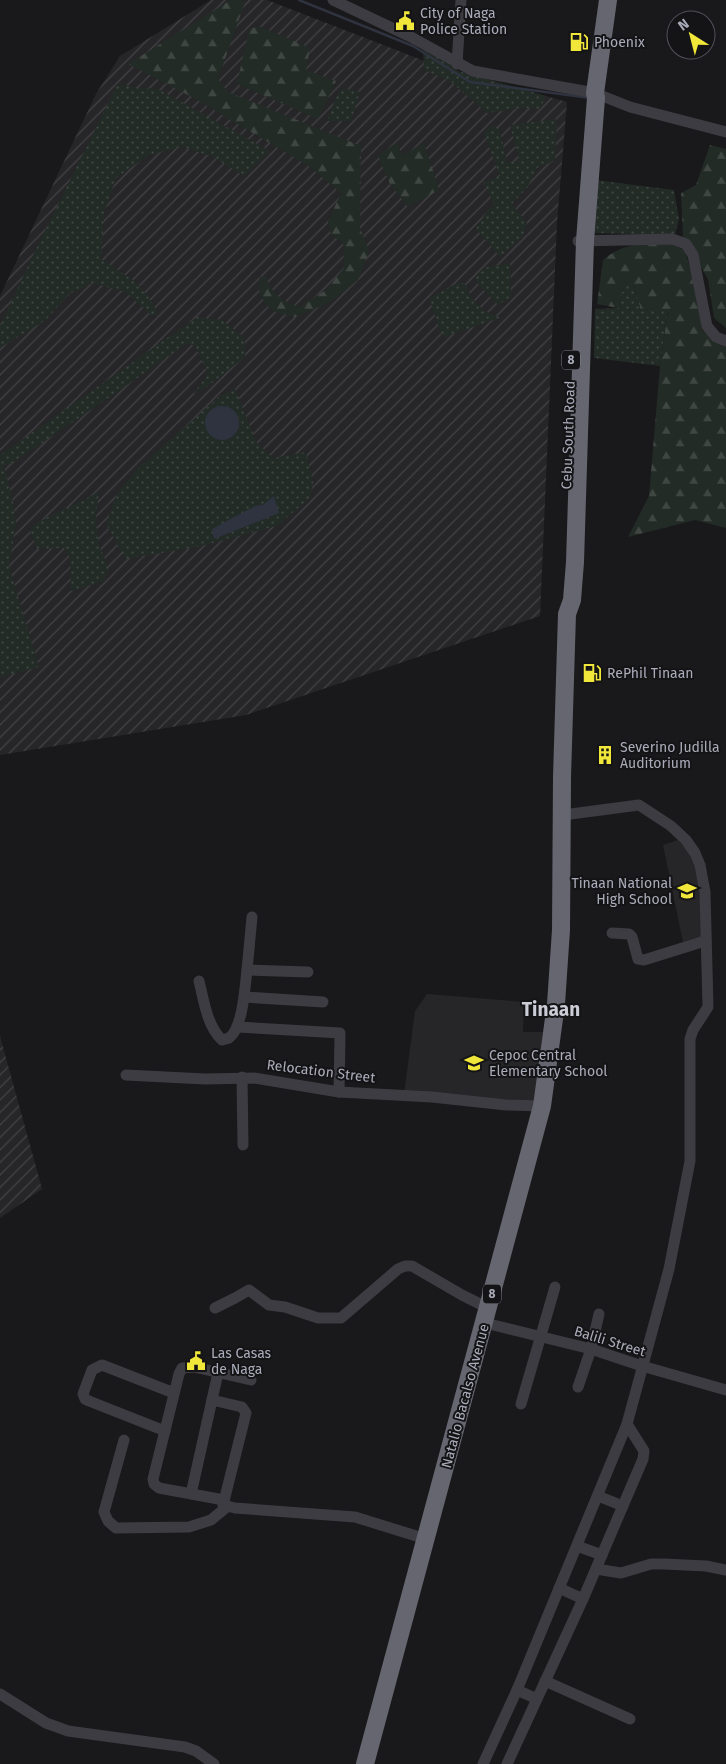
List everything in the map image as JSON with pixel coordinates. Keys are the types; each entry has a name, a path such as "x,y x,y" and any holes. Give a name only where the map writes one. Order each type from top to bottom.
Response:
{"highway":[{"name":"Cebu South Road","path":"563,815 566,614 562,599 581,241 579,186 608,0"},
{"name":"Natalio Bacalso Avenue","path":"365,1764 542,1106 556,1004 561,930 563,815"}],"street":[{"path":"333,0 473,71 630,107 726,132"},
{"path":"457,64 461,0"},
{"path":"581,241 672,239 686,244 693,256 707,326 716,337 726,341"},
{"path":"484,1764 517,1690 627,1424 669,1269 690,1161 690,1039 693,1030 708,1007 705,892 700,865 695,853 686,840 676,830 639,805 563,815"},
{"path":"199,981 215,1034 222,1040 229,1038 238,1027 244,997 252,917"},
{"path":"612,933 629,934 632,937 638,959 644,960 705,941"},
{"path":"247,970 308,972"},
{"path":"244,997 324,1002"},
{"path":"238,1027 340,1033 339,1092"},
{"name":"Relocation Street","path":"126,1075 205,1079 242,1077 272,1080 339,1092 542,1106"},
{"path":"242,1077 243,1144"},
{"name":"Balili Street","path":"215,1308 249,1290 269,1305 285,1307 318,1318 341,1318 398,1269 412,1266 462,1295 486,1316 541,1337 590,1349 726,1390"},
{"path":"521,1404 555,1287"},
{"path":"578,1387 599,1314"},
{"path":"165,1431 89,1402 83,1394 92,1370 102,1365 174,1393"},
{"path":"251,1380 194,1367 182,1368 153,1479 154,1484 159,1488 191,1494 225,1504 355,1516 426,1539"},
{"path":"191,1494 218,1373"},
{"path":"124,1440 104,1512 108,1521 116,1528 190,1527 211,1520 225,1504 246,1413 242,1407 212,1400"},
{"path":"507,1764 583,1599 643,1459 644,1451 627,1424"},
{"path":"598,1496 623,1506"},
{"path":"577,1546 602,1555"},
{"path":"596,1569 622,1573 650,1564 664,1564 706,1566 726,1570"},
{"path":"558,1588 583,1599"},
{"path":"545,1681 630,1719"},
{"path":"517,1690 537,1699"},
{"path":"0,1694 46,1723 68,1731 185,1747 196,1751 214,1764"},
{"path":"496,1736 516,1745"}],"shaded area":[{"path":"211,0 267,0 435,65 567,102 557,223 540,616 246,715 0,755 0,296 96,94 120,56"},
{"name":"Tinaan National High School","path":"678,840 691,851 701,882 703,940 684,947 663,845"},
{"name":"Cepoc Central Elementary School","path":"427,994 524,1002 523,1032 543,1032 535,1101 404,1094 415,1011"},
{"path":"0,1036 42,1189 0,1218"}],"green space":[{"path":"231,0 245,2 218,79 228,92 361,146 360,228 369,251 358,280 331,302 295,317 277,312 268,307 259,291 260,277 266,277 278,296 299,307 326,290 344,268 343,243 331,235 328,222 341,193 310,167 192,97 128,64"},
{"path":"259,26 310,48 306,70 336,81 318,119 237,84 249,29"},
{"path":"423,48 443,59 458,71 546,96 540,109 523,108 487,113 450,81 424,70"},
{"path":"118,83 133,87 158,89 270,151 244,176 213,157 183,147 149,155 116,178 104,213 101,259 137,283 159,315 151,315 127,293 93,283 69,294 46,320 0,348 0,326"},
{"path":"343,88 360,92 351,121 327,121 339,90"},
{"path":"557,119 555,161 537,168 527,188 512,204 527,223 523,236 500,257 476,229 494,204 483,182 500,176 484,133 492,125 499,127 507,162 519,161 510,125"},
{"path":"397,142 402,155 424,143 439,190 408,207 390,184 378,156"},
{"path":"710,145 726,149 726,328 714,318 708,279 683,237 681,193 696,185"},
{"path":"595,180 674,190 679,219 675,235 591,233"},
{"path":"666,243 685,250 695,286 702,330 726,346 726,528 695,520 628,537 649,496 660,366 668,311 641,311 635,288 626,277 618,308 597,304 603,260 626,247"},
{"path":"510,263 511,297 498,305 477,283 476,277 483,268"},
{"path":"626,276 635,288 641,311 668,311 660,366 594,358 595,309 618,308"},
{"path":"457,283 464,283 474,301 488,313 502,317 445,337 441,334 429,298"},
{"path":"197,317 222,320 245,338 245,357 207,387 193,394 208,374 195,346 187,344 13,463 4,466 12,497 16,524 9,566 39,667 0,677 0,455"},
{"path":"235,389 257,443 273,458 306,452 313,482 310,498 277,526 198,547 125,559 106,524 117,493 139,467 220,396"},
{"path":"99,492 96,517 99,545 109,569 104,581 71,591 70,558 64,548 37,549 30,530 38,522"}],"water":[{"path":"222,406 229,407 234,411 238,416 238,430 234,435 229,439 222,440 215,439 210,435 206,430 205,423 206,416 210,411 215,407"},
{"path":"274,496 279,513 214,539 212,529 255,506 263,505"}],"waterway":[{"path":"299,0 413,46 470,82 590,98"}],"place":[{"name":"City of Naga Police Station","path":"405,21"},
{"name":"Phoenix","path":"579,42"},
{"name":"RePhil Tinaan","path":"592,673"},
{"name":"Severino Judilla Auditorium","path":"605,755"},
{"name":"Tinaan National High School","path":"687,891"},
{"name":"Cepoc Central Elementary School","path":"474,1063"},
{"name":"Las Casas de Naga","path":"196,1361"}],"district":[{"name":"Tinaan","path":"551,1009"}]}
